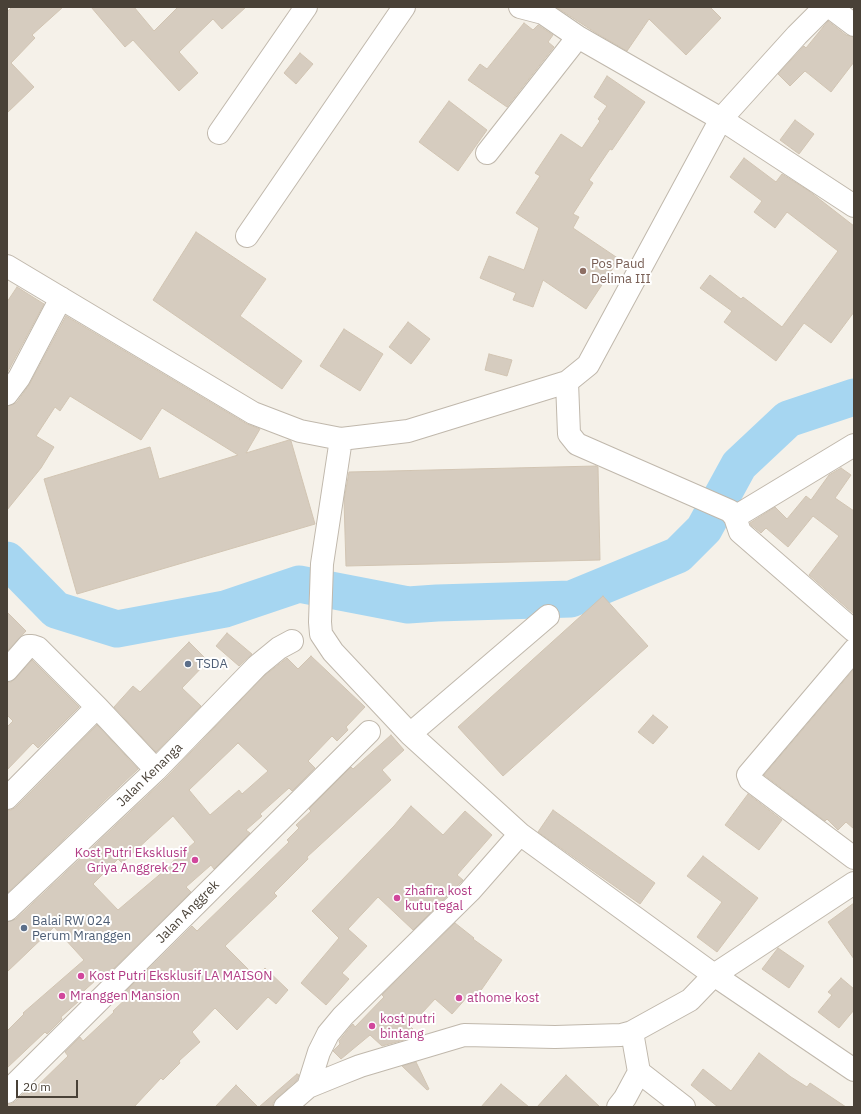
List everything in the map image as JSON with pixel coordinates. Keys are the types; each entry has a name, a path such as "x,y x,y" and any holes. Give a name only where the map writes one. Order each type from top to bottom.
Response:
{"street":[{"path":"219,133 306,7"},
{"path":"247,236 404,7"},
{"path":"520,7 543,13 578,37 721,119 854,206"},
{"path":"7,266 253,413 300,431 341,439 408,431 567,382 588,365 721,119 797,35 825,7"},
{"path":"830,7 854,25"},
{"path":"487,153 578,37"},
{"path":"7,394 19,378 61,298"},
{"path":"567,382 569,434 577,444 698,496 731,513 740,532 854,631"},
{"path":"341,439 322,564 320,622 321,634 334,652 410,734 520,834 714,975 854,1070"},
{"path":"731,513 854,446"},
{"path":"410,734 548,616"},
{"name":"Jalan Kenanga","path":"7,910 156,770 257,666 279,648 292,641"},
{"path":"7,670 28,646 38,648 97,707 156,770"},
{"path":"854,650 748,775 750,780 854,858"},
{"path":"7,798 97,707"},
{"name":"Jalan Anggrek","path":"7,1092 369,732"},
{"path":"308,1088 319,1052 328,1034 343,1016 470,891 520,834"},
{"path":"285,1107 308,1088 360,1066 464,1035 555,1037 620,1035 632,1032 690,1000 714,975 854,883"},
{"path":"618,1107 625,1098 639,1072 632,1032"},
{"path":"639,1072 684,1107"}],"building":[{"path":"12,7 63,7 32,35 35,38 11,63 34,87 7,113 7,12"},
{"path":"91,7 134,7 154,31 178,7 246,7 222,29 213,19 179,52 198,73 179,91 133,40 125,47"},
{"path":"556,7 710,7 721,18 686,55 649,19 627,51"},
{"path":"828,21 846,35 854,37 854,62 831,92 805,71 790,86 778,74 804,46 806,48"},
{"path":"524,23 533,30 538,25 553,35 548,42 554,47 507,107 468,80 480,64 487,69"},
{"path":"300,53 313,64 296,84 284,73"},
{"path":"607,76 645,102 589,180 593,183 573,214 579,217 573,228 619,259 586,309 543,280 533,307 513,300 516,293 480,278 489,256 524,270 539,228 516,213 540,176 535,173 561,134 582,148 600,121 598,119 607,106 594,97"},
{"path":"449,101 487,130 458,171 419,142"},
{"path":"795,120 814,134 799,154 780,140"},
{"path":"744,158 776,182 782,174 809,191 854,226 854,312 831,343 804,323 776,361 724,322 732,311 700,288 710,275 741,299 743,297 782,327 838,251 787,212 775,228 754,212 762,201 730,177"},
{"path":"196,232 266,279 240,316 302,361 282,389 153,300"},
{"path":"17,287 44,304 7,373 7,302"},
{"path":"66,316 247,424 260,429 246,453 289,440 291,441 315,524 77,594 44,479 150,447 159,479 238,455 162,408 141,440 70,396 60,411 55,407 36,436 54,447 41,468 7,510 7,406 17,402 29,385"},
{"path":"408,322 430,339 411,364 389,347"},
{"path":"344,329 383,354 360,391 320,366"},
{"path":"489,354 512,360 507,376 485,370"},
{"path":"598,467 600,560 346,566 344,500 349,472"},
{"path":"841,468 851,475 835,498 854,511 854,614 809,575 839,536 813,516 788,547 766,528 761,533 750,523 775,507 787,519 806,496 811,500 829,475"},
{"path":"603,596 648,646 503,776 458,727"},
{"path":"7,612 26,631 7,651"},
{"path":"227,633 252,654 239,666 216,646"},
{"path":"189,642 208,661 182,688 201,706 156,752 114,707 133,686 140,692"},
{"path":"311,656 365,707 346,727 348,730 337,741 332,736 308,761 315,768 292,791 289,788 260,814 262,816 246,830 250,833 214,869 211,865 186,887 191,892 108,974 106,971 76,998 79,1001 61,1017 62,1019 47,1034 45,1032 7,1068 7,1031 24,1014 23,1013 84,960 54,927 7,972 7,922 16,919 165,779 265,675 287,658 298,669","holes":["238,743 268,771 242,794 239,790 210,815 189,790","173,816 195,842 171,863 172,864 118,910 93,884 118,859 122,863"]},
{"path":"32,660 79,707 38,748 33,743 7,770 7,727 13,721 7,715 7,682 11,682 16,678"},
{"path":"854,669 854,829 846,822 838,830 827,819 825,821 764,775"},
{"path":"653,715 668,727 653,744 638,732"},
{"path":"97,725 138,769 7,893 7,810 11,810 16,807"},
{"path":"391,735 404,750 382,770 391,780 307,857 308,859 274,893 277,896 225,946 256,977 265,968 288,990 276,1004 268,997 237,1030 215,1008 192,1032 200,1042 179,1061 180,1063 163,1080 161,1078 134,1107 7,1107 7,1104 11,1104 16,1101 26,1091 29,1094 68,1056 65,1052 80,1037 83,1041 114,1012 113,1011 129,996 125,992 192,926 197,931 289,842 287,840 299,828 296,825 311,811 309,809 351,767 353,769"},
{"path":"748,794 782,820 759,850 725,825"},
{"path":"411,806 443,835 465,811 492,835 457,875 463,880 413,930 378,897 348,929 367,946 342,973 349,979 326,1005 301,983 339,938 312,911 394,826"},
{"path":"553,810 655,883 640,904 538,832"},
{"path":"703,856 758,898 717,952 697,937 722,902 687,876"},
{"path":"854,903 854,959 828,922"},
{"path":"455,923 474,938 473,939 502,960 475,999 469,995 452,1014 435,999 410,1026 413,1029 404,1040 382,1046 370,1035 341,1059 333,1051 340,1044 339,1041 351,1026 353,1024 355,1027 384,997 382,995"},
{"path":"778,948 804,966 789,988 762,969"},
{"path":"841,978 854,989 854,1010 839,1028 818,1012 832,995 828,992"},
{"path":"759,1053 807,1087 810,1083 846,1107 718,1107 691,1085 703,1069 731,1091"},
{"path":"416,1062 429,1089 427,1090 402,1066"},
{"path":"297,1074 299,1075 297,1080 277,1098 273,1103 273,1107 259,1107"},
{"path":"566,1075 600,1107 537,1107"},
{"path":"501,1084 529,1107 481,1107"},
{"path":"236,1085 258,1107 215,1107"}],"waterway":[{"path":"7,560 56,610 117,629 225,609 299,584 408,605 571,599 678,555 704,529 739,465 788,419 854,397"}],"place":[{"name":"Pos Paud Delima III","path":"583,271"},
{"name":"TSDA","path":"188,664"},
{"name":"Kost Putri Eksklusif Griya Anggrek 27","path":"195,860"},
{"name":"zhafira kost kutu tegal","path":"397,898"},
{"name":"Balai RW 024 Perum Mranggen","path":"24,928"},
{"name":"Kost Putri Eksklusif LA MAISON","path":"81,976"},
{"name":"Mranggen Mansion","path":"62,996"},
{"name":"athome kost","path":"459,998"},
{"name":"kost putri bintang","path":"372,1026"}]}
